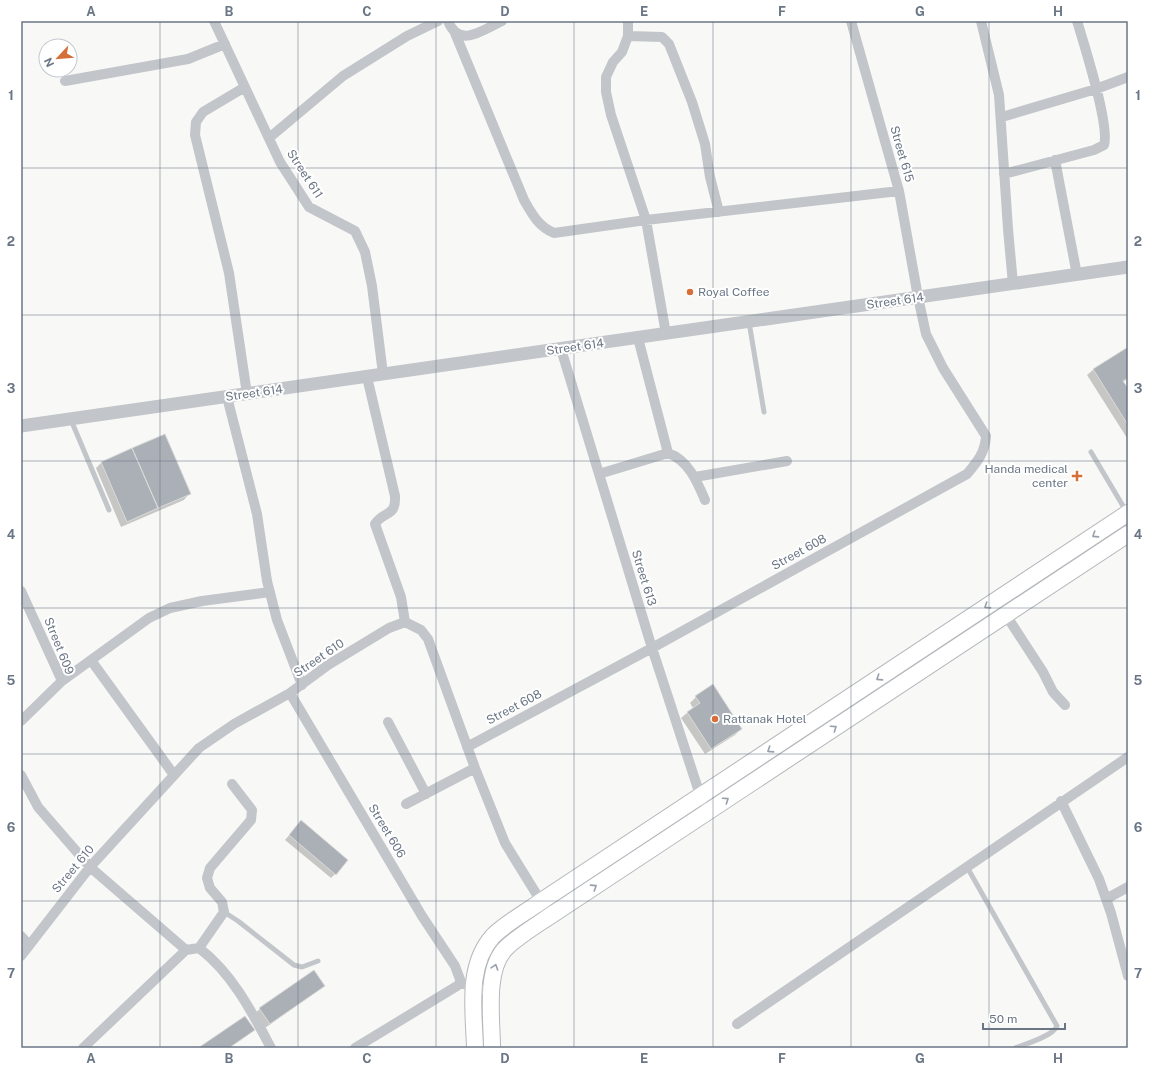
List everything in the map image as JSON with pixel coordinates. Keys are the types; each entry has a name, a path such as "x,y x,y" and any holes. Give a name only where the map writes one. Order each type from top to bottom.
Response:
{"main road":[{"path":"475,1048 467,985 484,948 494,935 540,902 1128,513"},
{"path":"492,1048 491,991 494,970 499,956 506,948 550,916 1128,534"}],"street":[{"name":"Street 611","path":"214,21 280,162 309,207 355,231 365,252 372,286 383,374"},
{"path":"269,138 343,76 407,36 438,21"},
{"path":"448,21 455,33 524,200 535,219 544,228 554,233 646,220 899,191"},
{"path":"455,33 462,36 470,36 502,21"},
{"path":"628,21 628,36 622,52 613,62 606,77 606,92 611,115 646,220 666,334"},
{"name":"Street 615","path":"851,21 899,191 918,297"},
{"path":"981,21 999,95 1002,118 1004,174 1013,284"},
{"path":"1004,174 1094,150 1104,145 1105,139 1096,89 1078,21"},
{"path":"628,36 662,37 669,44 692,102 701,130 719,212"},
{"path":"65,81 188,59 225,44"},
{"path":"1002,118 1096,89 1128,77"},
{"path":"245,87 203,112 196,122 195,135 229,273 247,394"},
{"path":"1055,160 1077,274"},
{"name":"Street 614","path":"21,426 1128,267"},
{"name":"Street 608","path":"467,747 652,648 967,474 978,460 985,447 986,436 943,368 926,334 918,297"},
{"path":"638,338 668,453"},
{"name":"Street 613","path":"560,349 652,648 700,796 707,812"},
{"path":"366,377 395,496 395,506 392,512 378,520 375,524 401,597 405,622 421,630 428,639 467,747 505,843 550,916"},
{"path":"227,397 257,514 270,592 277,620 302,685"},
{"path":"599,474 668,453 678,456 695,477 705,500"},
{"path":"695,477 787,461"},
{"name":"Street 609","path":"21,590 62,681 21,721"},
{"path":"62,681 90,662 148,618 170,608 202,601 270,592"},
{"path":"1006,615 1044,672 1053,692 1065,705"},
{"name":"Street 610","path":"21,956 90,867 199,748 234,724 290,693 328,665 389,628 405,622"},
{"path":"90,662 93,663 174,776"},
{"name":"Street 606","path":"290,693 422,916 467,985"},
{"path":"388,722 426,794"},
{"path":"737,1024 1061,801 1128,757"},
{"path":"406,804 475,768"},
{"path":"21,775 38,807 90,867 186,950"},
{"path":"83,1048 186,950 199,948 224,912 222,902 210,888 207,878 210,868 251,820 252,810 232,784"},
{"path":"1061,801 1087,851 1106,899 1128,976"},
{"path":"1106,899 1128,887"},
{"path":"21,936 29,945"},
{"path":"199,948 220,967 250,1007 271,1048"},
{"path":"355,1048 457,986 467,985 491,991"}],"lane":[{"path":"749,322 764,412"},
{"path":"70,419 109,510"},
{"path":"1091,452 1128,513"},
{"path":"966,866 1057,1026 1050,1034 1015,1048"},
{"path":"224,912 249,929 294,965 302,967 318,961"}],"building":[{"path":"1128,347 1128,378 1123,381 1128,388 1128,425 1093,369"},
{"path":"165,434 191,494 158,508 132,448"},
{"path":"132,448 158,508 127,522 101,462"},
{"path":"713,684 742,729 711,749 687,712 700,703 695,696"},
{"path":"301,820 348,860 336,875 289,835"},
{"path":"314,970 325,986 270,1024 259,1008"},
{"path":"245,1016 255,1030 229,1048 198,1048"}],"place":[{"name":"Royal Coffee","path":"690,292"},
{"name":"Handa medical center","path":"1077,476"},
{"name":"Rattanak Hotel","path":"715,719"}]}
